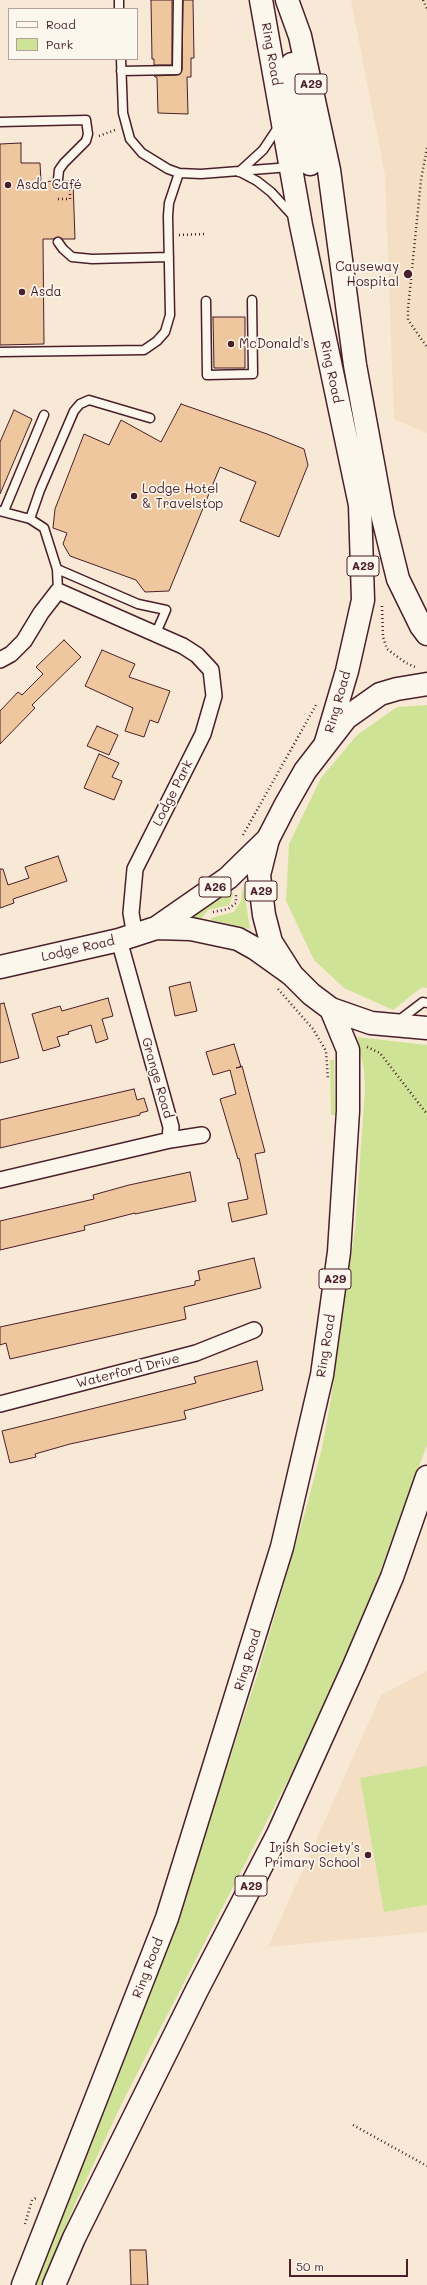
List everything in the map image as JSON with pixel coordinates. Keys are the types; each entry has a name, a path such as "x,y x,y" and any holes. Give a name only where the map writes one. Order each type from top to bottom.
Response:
{"main road":[{"name":"Ring Road","path":"261,0 282,120 306,166 355,365 383,518 398,579 421,626 427,634"},
{"path":"279,0 306,166"},
{"name":"Ring Road","path":"287,0 300,36 306,166 301,225 360,505 364,576 363,600 347,671 326,742"},
{"name":"A29","path":"424,675 397,688 380,694 346,718 326,742 305,771 268,839 259,875 264,916 271,942 292,975 330,1010 371,1023 427,1028"},
{"name":"Lodge Road","path":"0,967 127,938 156,928 228,878 268,839"},
{"name":"Lodge Road","path":"156,928 191,929 238,939 256,949 292,975"},
{"name":"Ring Road","path":"23,2285 167,1918 282,1547 322,1375 339,1252 348,1110 348,1050 330,1010"},
{"name":"A29","path":"54,2285 74,2238 193,1997 278,1834 354,1666 392,1577 427,1477"}],"street":[{"name":"Lodge Park","path":"58,591 156,633 197,655 211,670 214,696 203,734 135,869 131,914 127,938"},
{"path":"0,660 11,654 24,641 41,613 58,591"},
{"name":"Grange Road","path":"127,938 171,1127 170,1140"},
{"path":"0,1180 170,1140 202,1134"},
{"name":"Waterford Drive","path":"0,1404 196,1353 254,1330"}],"lane":[{"path":"121,71 177,70 178,0"},
{"path":"120,60 123,113 130,139 142,153 168,170 179,173 201,174 306,166"},
{"path":"0,122 86,120 88,134 86,141 64,163 59,170 58,180"},
{"path":"239,172 263,150 282,120"},
{"path":"239,172 257,181 271,192 301,225"},
{"path":"0,352 144,350 157,341 168,326 171,302 169,203 179,173"},
{"path":"58,242 72,257 92,259 170,257"},
{"path":"206,301 207,375 253,374 252,300"},
{"path":"30,519 55,454 74,411 80,404 89,400 150,418"},
{"path":"44,415 2,511 30,519 44,528 57,569 58,591"},
{"path":"57,569 138,604 166,610 156,633"},
{"path":"393,1024 423,1002 427,1003"}],"path":[{"path":"423,0 427,9"},
{"path":"427,148 421,180 408,309 408,320 427,347"},
{"path":"169,236 204,234"},
{"path":"382,602 383,637 387,649 424,675"},
{"path":"242,838 318,701"},
{"path":"210,915 228,909 236,903 237,891"},
{"path":"274,985 313,1029 326,1051"},
{"path":"367,1047 380,1053 427,1114"},
{"path":"353,2125 427,2166"},
{"path":"32,2200 38,2198"}],"shaded area":[{"name":"Causeway Hospital","path":"351,0 427,0 427,433 394,419 385,175"},
{"name":"Irish Society's Primary School","path":"427,1671 427,1932 268,1947 381,1695"}],"green space":[{"path":"427,705 427,988 422,987 393,1010 344,988 314,960 286,901 289,844 321,778 357,735 397,707"},
{"path":"243,885 250,929 211,920 211,918 234,912 241,901"},
{"path":"234,893 229,905 208,910 200,920 172,924 202,906"},
{"path":"357,1037 427,1045 427,1445 363,1618 304,1749 122,2103 75,2204 42,2285 33,2285 171,1935 258,1673 322,1448 331,1398 355,1229 365,1089 364,1070"},
{"path":"330,1060 334,1060 335,1115 331,1115"},
{"path":"427,1766 427,1905 384,1912 360,1778"}],"building":[{"path":"151,0 172,0 172,65 154,65 154,59 152,59"},
{"path":"183,0 193,0 194,58 191,58 191,77 187,77 188,114 158,113 157,78 154,76 177,75 182,70"},
{"name":"Asda","path":"21,143 21,163 40,163 41,182 53,181 58,185 63,181 73,181 75,239 63,239 58,237 53,239 43,239 44,344 0,345 0,144"},
{"path":"213,317 245,317 245,368 214,368"},
{"name":"Lodge Hotel & Travelstop","path":"181,404 267,434 304,449 308,465 279,537 240,521 256,482 220,467 169,591 145,592 136,580 70,556 63,544 67,533 53,528 55,509 84,434 109,445 121,420 161,442"},
{"path":"14,410 32,419 0,494 0,442"},
{"path":"64,640 81,657 32,705 35,708 0,744 0,711 18,692 22,695 43,674 36,667"},
{"path":"102,650 135,664 129,677 170,691 158,723 150,720 144,737 125,731 133,708 85,686"},
{"path":"97,726 118,735 109,755 87,746"},
{"path":"99,754 119,763 112,777 122,781 114,800 84,788"},
{"path":"58,856 67,881 13,899 14,903 0,908 0,869 3,869 8,885 29,878 25,867"},
{"path":"190,982 197,1011 175,1016 169,987"},
{"path":"108,998 113,1016 102,1019 108,1039 96,1043 91,1025 57,1037 60,1046 43,1051 32,1014 60,1006 62,1011"},
{"path":"4,1003 19,1058 0,1063 0,1004"},
{"path":"234,1044 242,1066 265,1152 255,1154 267,1214 232,1222 228,1203 248,1199 239,1158 238,1159 220,1099 236,1094 230,1070 213,1075 206,1052"},
{"path":"134,1089 137,1100 144,1098 148,1111 140,1113 140,1115 0,1148 0,1120"},
{"path":"190,1172 196,1201 135,1213 84,1226 85,1230 0,1250 0,1221 94,1199 93,1195 129,1185"},
{"path":"254,1258 261,1288 184,1307 186,1319 10,1359 6,1343 0,1345 0,1327 195,1285 195,1281 200,1280 198,1271"},
{"path":"257,1361 263,1390 184,1411 186,1419 70,1444 35,1454 36,1457 10,1463 2,1431 196,1383 194,1377"},
{"path":"130,2250 146,2250 148,2285 131,2285"}],"place":[{"name":"Asda Café","path":"8,185"},
{"name":"Causeway Hospital","path":"408,274"},
{"name":"Asda","path":"22,292"},
{"name":"McDonald's","path":"231,344"},
{"name":"Lodge Hotel & Travelstop","path":"134,496"},
{"name":"Irish Society's Primary School","path":"368,1855"}]}
